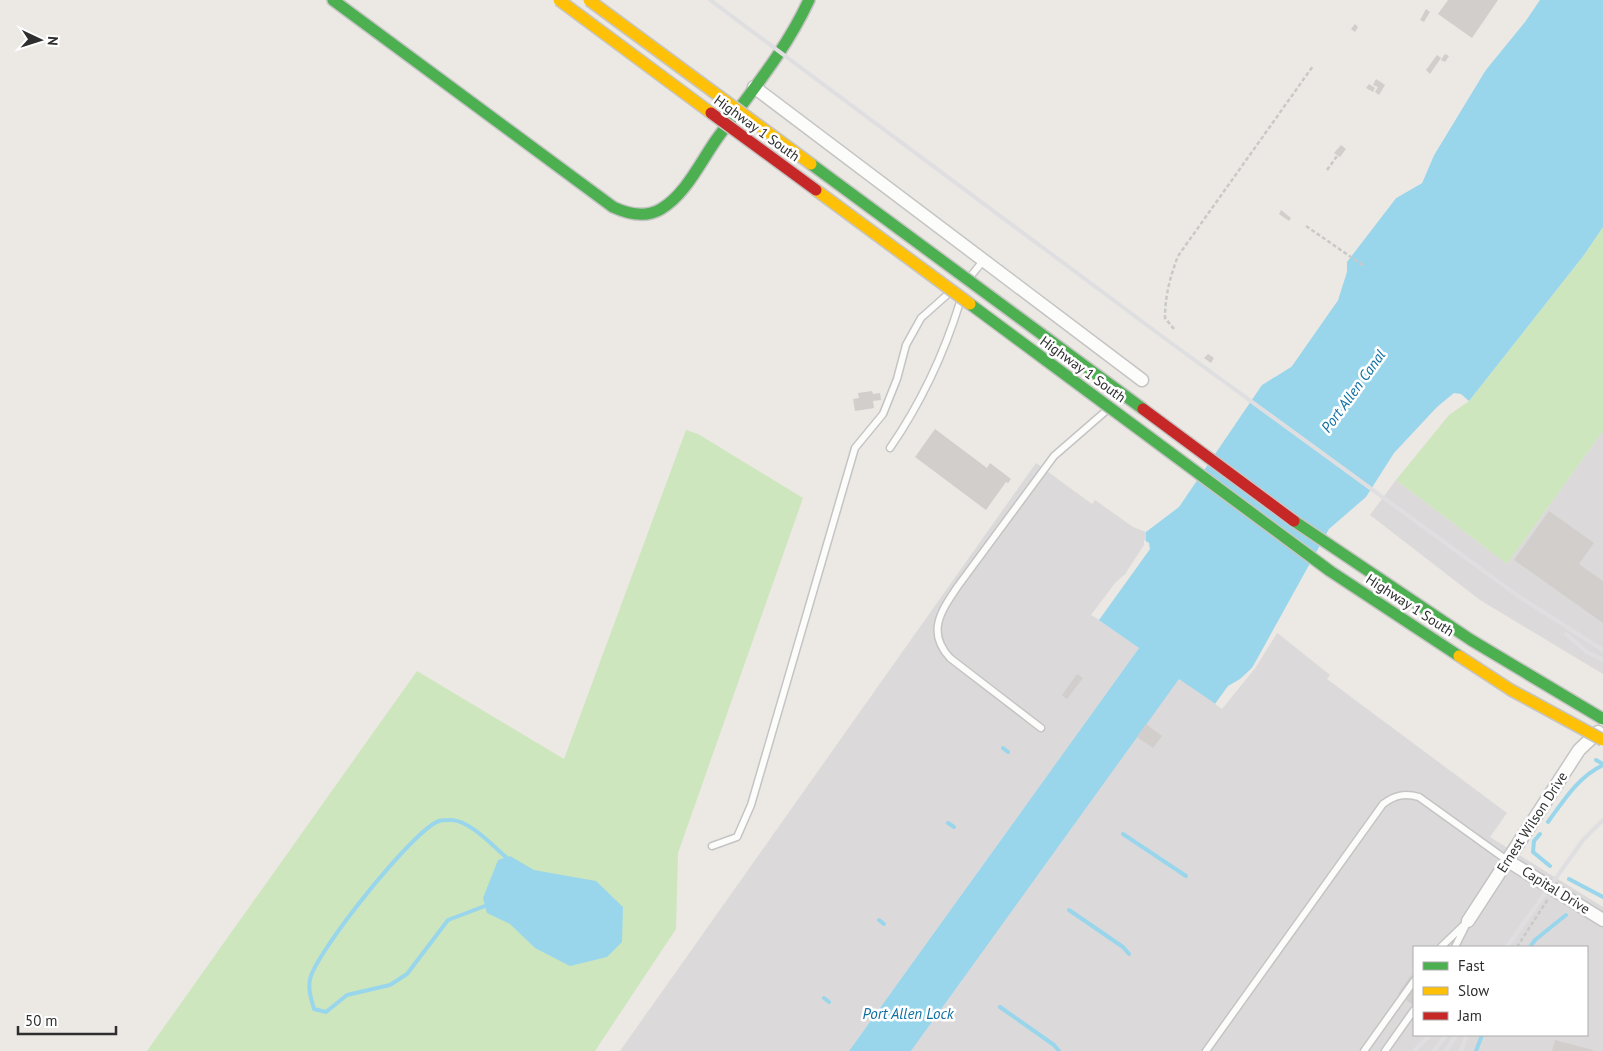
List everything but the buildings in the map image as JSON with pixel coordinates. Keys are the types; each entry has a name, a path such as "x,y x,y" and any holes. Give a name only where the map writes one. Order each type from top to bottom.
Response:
{"main road":[{"path":"333,0 613,207 623,212 634,214 651,213 667,205 681,189 780,52 808,0"},
{"name":"Highway 1 South","path":"559,0 1330,571 1511,690 1603,740"},
{"path":"589,0 1317,538 1471,640 1603,719"}],"street":[{"path":"754,87 983,261 1138,383"},
{"name":"Ernest Wilson Drive","path":"1468,921 1579,750 1603,727"},
{"name":"Capital Drive","path":"1508,860 1603,920"}],"lane":[{"path":"712,846 737,836 751,805 855,448 882,414 897,379 906,345 921,318 968,279 983,261"},
{"path":"890,448 923,393 948,341 968,279"},
{"path":"1120,399 1127,393"},
{"path":"1041,728 950,658 940,646 936,627 945,605 958,586 1054,456 1112,406"},
{"path":"1206,1051 1383,804 1394,796 1403,794 1419,797 1508,860"},
{"name":"Ernest Wilson Drive","path":"1442,946 1468,921"},
{"name":"Ernest Wilson Drive","path":"1456,946 1468,921"},
{"path":"1364,1051 1413,982"},
{"path":"1385,1051 1413,1011"}],"path":[{"path":"1174,330 1165,318 1165,301 1169,278 1178,256 1313,66"},
{"path":"1327,170 1338,156"},
{"path":"1306,226 1364,266"},
{"path":"1518,946 1554,889"}],"shaded area":[{"path":"1603,431 1603,674 1480,600 1370,515 1396,480 1507,564"},
{"name":"Port Allen Lock","path":"1036,463 1092,504 1095,500 1133,527 1146,532 1146,546 1093,616 1139,648 849,1051 620,1051"},
{"name":"Port Allen Lock","path":"1275,631 1330,675 1327,679 1507,813 1490,837 1603,907 1603,1051 911,1051 1179,678"}],"green space":[{"path":"1603,227 1603,431 1507,564 1396,480 1449,415 1469,401 1584,255"},
{"path":"686,430 698,434 803,498 678,853 676,929 595,1051 147,1051 417,671 564,759"}],"water":[{"name":"Port Allen Canal","path":"1538,0 1603,0 1603,227 1584,255 1469,401 1458,399 1332,539 1254,665 1220,707 1179,679 911,1051 849,1051 1139,648 1093,616 1146,546 1146,532 1179,507 1262,385 1292,366 1338,300 1347,261 1396,198 1422,183 1434,155 1485,71"},
{"path":"510,856 534,870 596,881 623,907 622,942 607,957 570,966 535,948 510,924 487,913 483,898 498,860"}],"pier":[{"path":"1535,0 1540,0 1525,22 1485,71 1434,155 1422,183 1396,198 1347,262 1347,272 1338,300 1291,367 1275,377 1273,375 1290,365 1336,299 1345,259 1394,196 1420,181 1432,154 1483,70"},
{"path":"1454,393 1461,394 1469,401 1466,403 1459,401 1418,447 1371,507 1334,541 1256,667 1222,709 1215,704 1228,686 1240,679 1252,668 1329,529 1366,497 1394,453 1437,407"},
{"path":"1144,540 1149,543 1150,549 1099,620 1091,615 1115,583 1125,574 1144,545"}],"waterway":[{"path":"1003,748 1008,752"},
{"path":"1596,760 1603,764"},
{"path":"1548,822 1579,783 1603,765"},
{"path":"485,906 448,920 407,974 390,985 347,995 326,1012 314,1009 309,983 316,965 329,944 389,867 427,829 440,821 457,821 472,828 506,857"},
{"path":"948,823 954,827"},
{"path":"1123,834 1186,876"},
{"path":"1540,834 1534,841 1533,852 1550,866"},
{"path":"1569,879 1603,897"},
{"path":"1069,910 1123,947 1129,954"},
{"path":"1531,946 1535,940 1566,915"},
{"path":"879,920 884,924"},
{"path":"824,998 829,1002"},
{"path":"1000,1007 1054,1045 1059,1051"},
{"path":"1476,1051 1482,1036"}],"railway":[{"path":"710,0 1167,340 1521,598 1603,650"},
{"path":"1566,634 1587,652 1603,660"},
{"path":"1508,946 1583,840 1603,820"},
{"path":"1414,1051 1429,1036"},
{"path":"1434,1051 1445,1036"},
{"path":"1446,1051 1455,1036"},
{"path":"1461,1051 1467,1036"}],"traffic: fast":[{"path":"333,0 613,207 625,212 643,214 661,209 670,203 685,187 716,140 778,55 809,0"},
{"path":"811,164 1143,409"},
{"path":"970,304 1330,571 1459,656"},
{"path":"1294,521 1471,640 1603,719"}],"traffic: slow":[{"path":"559,0 711,113"},
{"path":"589,0 811,164"},
{"path":"816,190 970,304"},
{"path":"1459,656 1511,690 1603,740"}],"traffic: jam":[{"path":"711,113 816,190"},
{"path":"1143,409 1294,521"}]}
